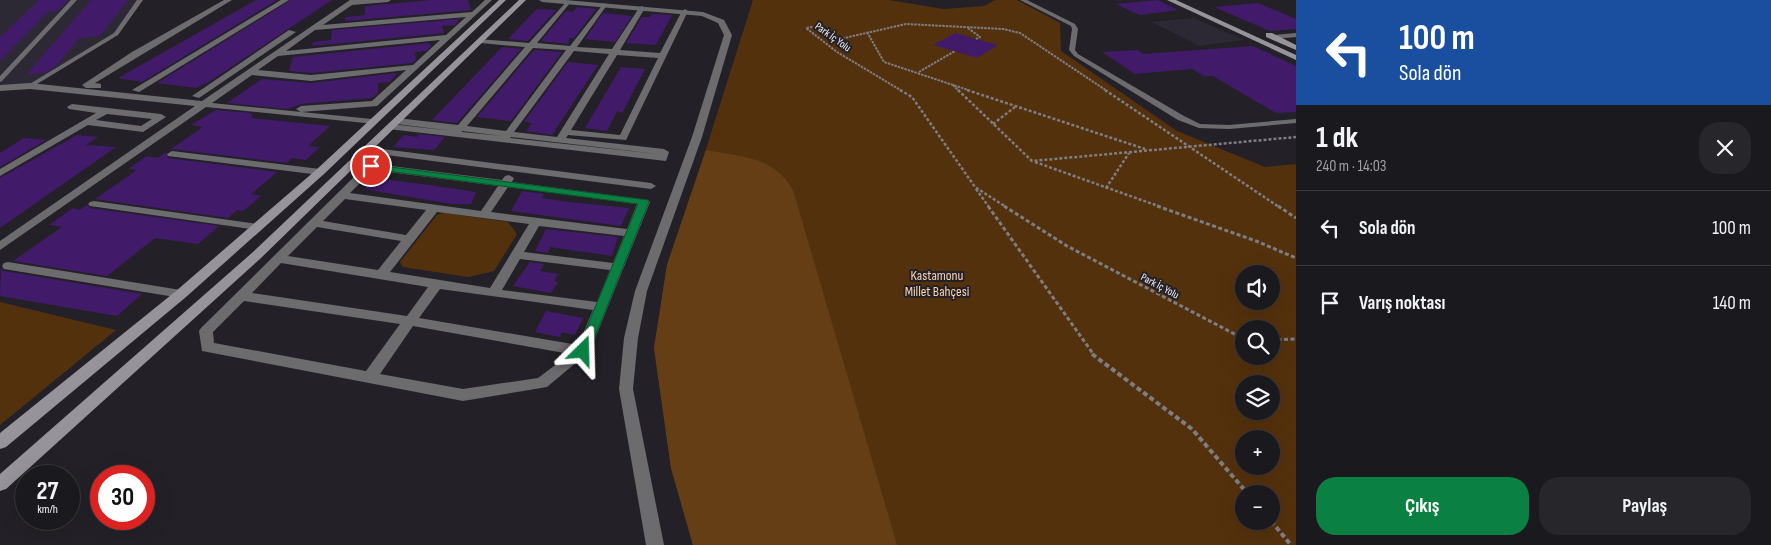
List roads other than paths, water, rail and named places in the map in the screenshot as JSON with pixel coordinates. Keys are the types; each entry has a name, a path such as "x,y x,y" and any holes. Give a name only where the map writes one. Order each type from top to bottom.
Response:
{"main road":[{"path":"0,442 181,294 258,227 320,172 503,0"},
{"path":"0,484 257,255 523,0"},
{"path":"1170,0 1296,58"},
{"path":"1189,0 1232,19"},
{"path":"1257,30 1296,48"}],"street":[{"path":"213,97 86,85 142,49 229,0"},
{"path":"136,90 286,0"},
{"path":"196,96 348,1 388,0"},
{"path":"266,111 374,104 489,0"},
{"path":"542,0 703,14 720,22 728,35 697,137 641,290 631,338 626,389 655,545"},
{"path":"0,246 313,28 348,1"},
{"path":"457,132 568,2"},
{"path":"506,137 604,5"},
{"path":"560,140 642,8"},
{"path":"560,140 623,138 685,11"},
{"path":"313,28 474,14"},
{"path":"1274,37 1296,35"},
{"path":"276,54 448,37"},
{"path":"481,41 663,56"},
{"path":"250,72 311,78 414,67"},
{"path":"0,88 30,86 372,122"},
{"path":"72,107 162,117 143,129"},
{"path":"0,174 105,111"},
{"path":"85,122 164,131"},
{"path":"394,124 457,132 560,140 664,152 662,159 560,140"},
{"path":"367,150 651,186"},
{"path":"172,154 320,172"},
{"path":"352,164 371,166 644,202 583,351 542,382 463,395 207,347 206,332 371,166"},
{"path":"484,215 516,169"},
{"path":"343,195 536,222 632,233"},
{"path":"94,204 258,227"},
{"path":"381,275 434,208"},
{"path":"494,293 536,222"},
{"path":"314,224 410,239"},
{"path":"517,255 618,267"},
{"path":"279,258 494,293 601,306"},
{"path":"8,266 181,294"},
{"path":"369,378 437,284"},
{"path":"242,296 409,321 583,351"}],"lane":[{"path":"0,80 74,0"},
{"path":"30,86 116,34 140,0"},
{"path":"1023,0 1073,25 1075,29 1072,50 1076,55 1187,121 1199,126 1220,128 1296,121"}],"park label":[{"name":"Kastamonu Millet Bahçesi","path":"937,284"}]}
